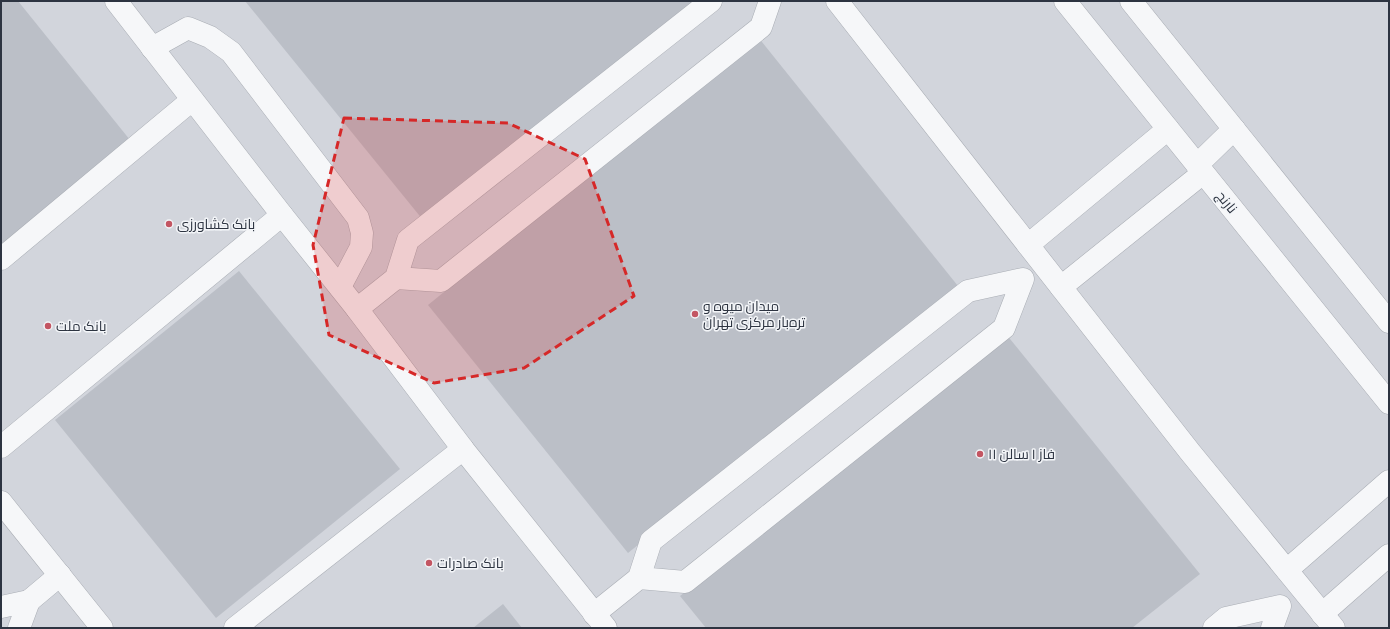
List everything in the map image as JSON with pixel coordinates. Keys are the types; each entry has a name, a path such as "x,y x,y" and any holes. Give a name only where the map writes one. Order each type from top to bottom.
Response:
{"lane":[{"path":"116,1 282,215 340,287 463,449 600,621 639,578 651,541 968,291 1023,279 1042,264"},
{"path":"357,309 396,278 408,240 711,1"},
{"path":"396,278 441,281 761,27 770,1"},
{"path":"837,1 1190,452 1328,621 1389,555"},
{"name":"نارنج","path":"1065,1 1389,403"},
{"path":"1131,1 1389,322"},
{"path":"152,48 188,28 210,38 230,52 358,218 362,233 361,247 340,287"},
{"path":"1,259 192,100"},
{"path":"1028,244 1168,128"},
{"path":"1061,287 1200,169 1234,129"},
{"path":"1,447 282,215"},
{"path":"639,578 685,582 1004,328 1023,279"},
{"path":"235,628 463,449"},
{"path":"1287,570 1389,481"},
{"path":"1,502 102,628"},
{"path":"1,607 29,601 60,575"},
{"path":"1214,628 1226,618 1280,606 1301,588"},
{"path":"19,628 29,601"},
{"path":"1272,628 1280,606"}],"highlighted area":[{"path":"344,118 508,123 585,159 634,296 524,368 434,383 329,335 313,245"}],"shaded area":[{"name":"میدان میوه و تره‌بار مرکزی تهران","path":"1,1 1389,1 1389,628 1,628"}],"building":[{"path":"1,1 18,1 130,140 1,245"},
{"path":"245,1 694,1 423,220"},
{"path":"758,37 958,286 628,553 428,305"},
{"path":"239,271 400,469 216,618 55,420"},
{"name":"فاز ۱ سالن ۱۱","path":"1006,334 1200,574 1132,628 706,628 680,596"},
{"path":"503,604 522,628 473,628"}],"place":[{"name":"بانک کشاورزی","path":"169,224"},
{"name":"میدان میوه و تره‌بار مرکزی تهران","path":"695,314"},
{"name":"بانک ملت","path":"48,326"},
{"name":"فاز ۱ سالن ۱۱","path":"980,454"},
{"name":"بانک صادرات","path":"429,563"}]}
